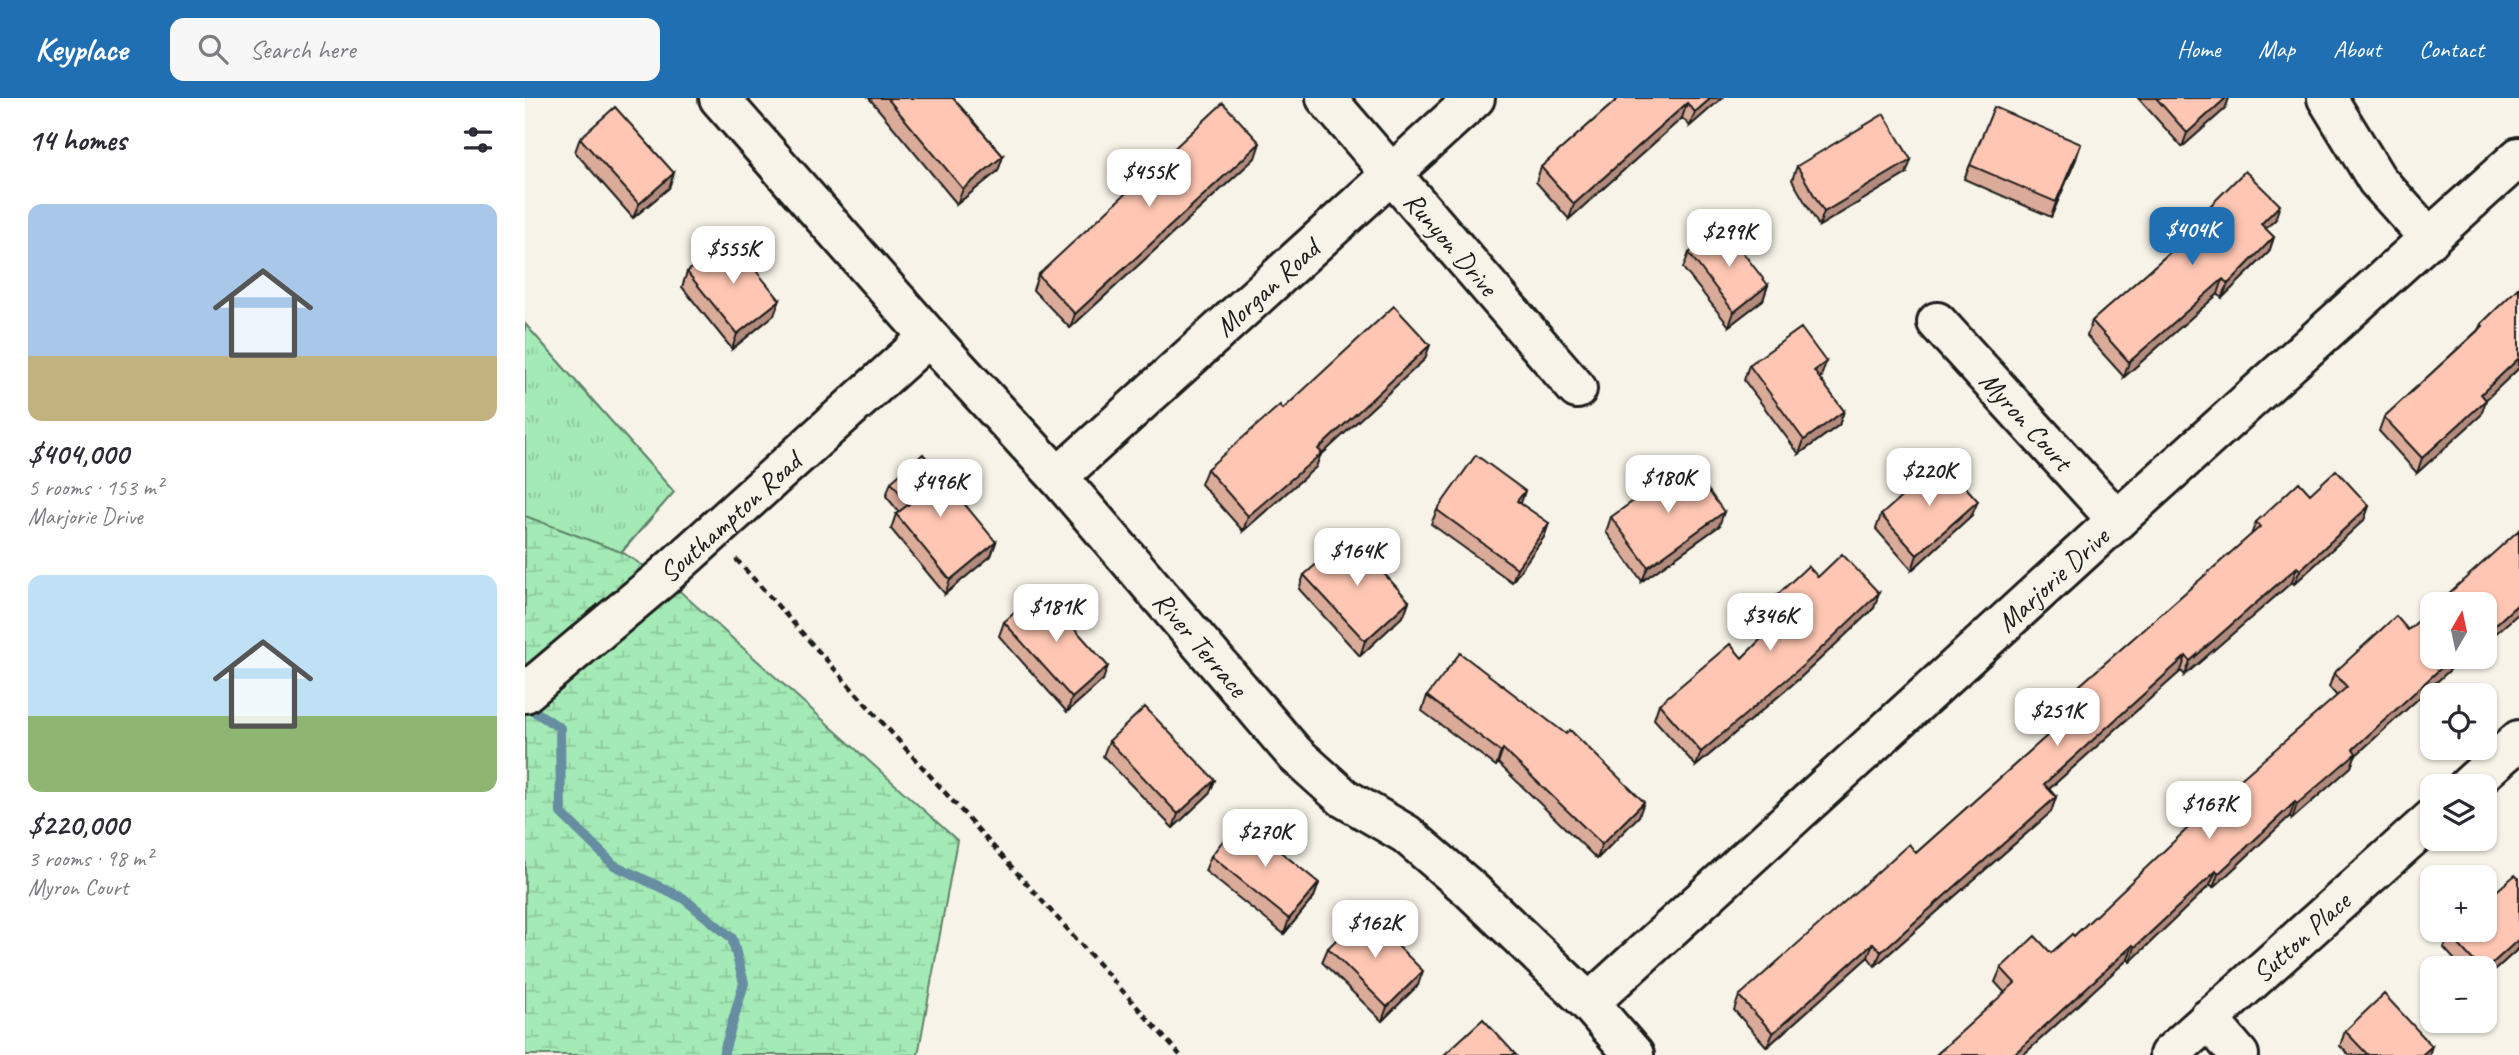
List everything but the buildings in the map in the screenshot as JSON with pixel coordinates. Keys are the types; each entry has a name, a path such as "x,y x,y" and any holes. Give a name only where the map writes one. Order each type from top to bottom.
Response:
{"street":[{"name":"River Terrace","path":"719,98 929,337 1058,477 1295,754 1344,798 1406,834 1470,889 1589,1003 1634,1055"},
{"name":"Runyon Drive","path":"1326,98 1577,389"},
{"name":"Morgan Road","path":"1058,477 1475,98"},
{"path":"2327,98 2377,180 2430,239"},
{"name":"Marjorie Drive","path":"1589,1003 2117,520 2519,158"},
{"name":"Myron Court","path":"1937,323 2117,520"},
{"name":"Southampton Road","path":"525,693 712,532 929,337"},
{"path":"2482,774 2519,740"},
{"name":"Sutton Place","path":"2169,1055 2420,830"},
{"path":"2208,1019 2239,1055"}],"path":[{"path":"712,532 1180,1055"}],"green space":[{"path":"525,324 674,492 622,552 674,586 957,840 918,1055 525,1055"},
{"path":"525,324 674,492 621,552 525,516"}],"waterway":[{"path":"534,711 560,728 561,813 614,865 683,898 732,938 744,983 723,1055"}]}
